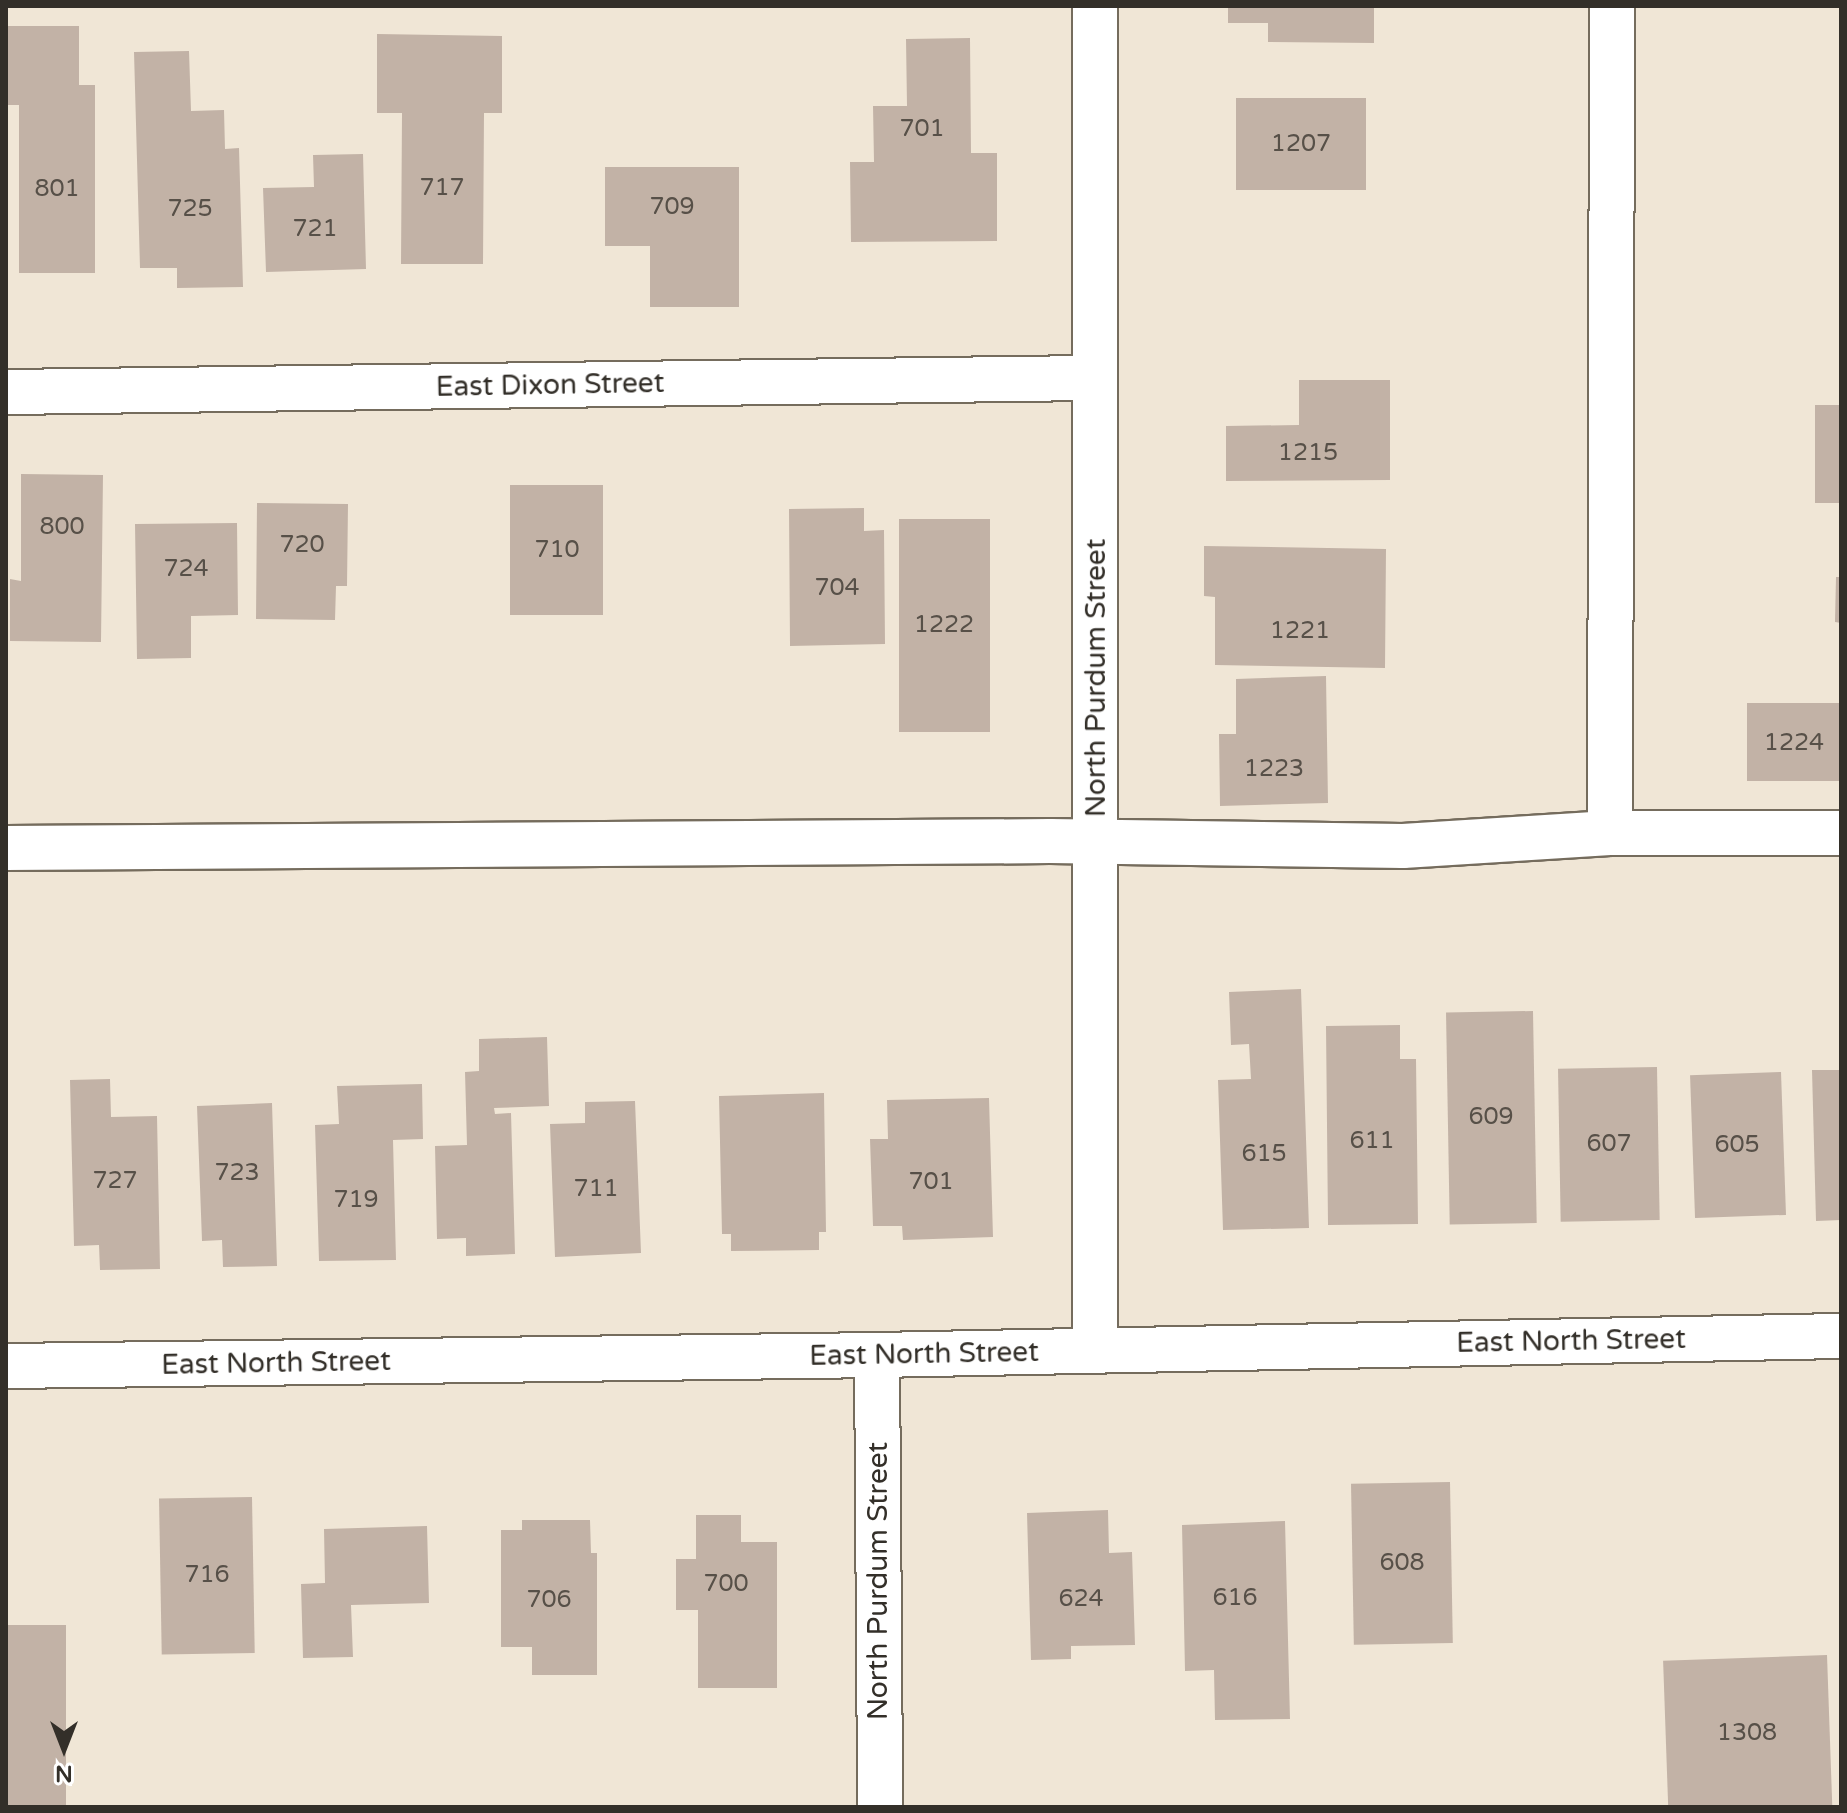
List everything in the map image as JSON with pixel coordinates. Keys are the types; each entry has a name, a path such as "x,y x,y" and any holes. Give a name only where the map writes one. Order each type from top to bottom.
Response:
{"street":[{"name":"North Purdum Street","path":"1095,6 1095,1350"},
{"path":"1610,833 1612,6"},
{"name":"East Dixon Street","path":"6,392 1094,378"},
{"path":"6,848 1097,841 1403,846 1610,833 1841,833"},
{"name":"East North Street","path":"6,1366 877,1355 1841,1336"},
{"name":"North Purdum Street","path":"877,1355 880,1807"}],"building":[{"path":"1228,6 1374,6 1374,43 1268,42 1268,23 1228,23"},
{"path":"6,26 79,26 79,85 95,85 95,273 19,273 19,105 6,105"},
{"path":"377,34 502,36 502,113 484,113 483,264 401,264 402,113 377,113"},
{"path":"970,38 971,153 997,153 997,241 851,242 850,162 874,162 873,106 907,106 906,39"},
{"path":"189,51 191,111 224,110 225,149 239,148 243,287 177,288 177,268 140,268 134,52"},
{"path":"1236,98 1366,98 1366,190 1236,190"},
{"path":"363,154 366,269 266,272 263,188 314,187 313,155"},
{"path":"605,167 739,167 739,307 650,307 650,246 605,246"},
{"path":"1299,380 1390,380 1390,480 1226,481 1226,426 1299,425"},
{"path":"1815,405 1841,405 1841,503 1815,503"},
{"path":"21,474 103,475 101,642 10,641 10,579 21,581"},
{"path":"510,485 603,485 603,615 510,615"},
{"path":"257,503 348,504 347,586 336,586 335,620 256,619"},
{"path":"864,508 864,531 884,530 885,644 790,646 789,509"},
{"path":"899,519 990,519 990,732 899,732"},
{"path":"237,523 238,615 191,616 191,658 137,659 135,524"},
{"path":"1204,546 1386,549 1385,668 1215,665 1215,597 1204,596"},
{"path":"1836,577 1841,577 1841,623 1835,622"},
{"path":"1326,676 1328,803 1220,806 1219,734 1236,734 1236,679"},
{"path":"1747,703 1841,703 1841,781 1747,781"},
{"path":"1301,989 1309,1228 1223,1230 1218,1080 1251,1079 1249,1044 1231,1045 1229,992"},
{"path":"1533,1011 1537,1223 1450,1224 1446,1013"},
{"path":"1400,1025 1400,1059 1416,1059 1418,1224 1328,1225 1326,1026"},
{"path":"547,1037 549,1106 494,1108 495,1114 511,1113 515,1254 466,1256 466,1238 437,1239 435,1146 467,1145 465,1072 479,1071 479,1039"},
{"path":"1657,1067 1660,1220 1561,1222 1558,1069"},
{"path":"1812,1070 1841,1070 1841,1220 1816,1221"},
{"path":"1781,1072 1786,1215 1695,1218 1690,1075"},
{"path":"110,1079 111,1117 157,1116 160,1269 100,1270 99,1245 74,1246 70,1080"},
{"path":"422,1084 423,1139 393,1140 396,1260 319,1261 315,1125 339,1124 337,1086"},
{"path":"824,1093 826,1232 819,1232 819,1250 731,1251 731,1234 722,1234 719,1096"},
{"path":"989,1098 993,1237 903,1240 902,1226 873,1226 870,1139 888,1139 887,1100"},
{"path":"635,1101 641,1253 555,1257 550,1124 585,1123 585,1102"},
{"path":"272,1103 277,1266 223,1267 222,1240 202,1241 197,1106"},
{"path":"1450,1482 1453,1643 1354,1645 1351,1484"},
{"path":"252,1497 255,1653 162,1655 159,1499"},
{"path":"1108,1510 1109,1553 1132,1552 1135,1645 1071,1646 1071,1659 1031,1660 1027,1513"},
{"path":"696,1515 741,1515 741,1542 777,1542 777,1688 698,1688 698,1610 676,1610 676,1559 696,1559"},
{"path":"522,1520 590,1520 591,1553 597,1553 597,1675 532,1675 532,1647 501,1647 501,1530 522,1530"},
{"path":"1285,1521 1290,1719 1215,1720 1214,1670 1185,1671 1182,1525"},
{"path":"427,1526 429,1603 351,1605 353,1657 303,1658 301,1584 325,1583 324,1529"},
{"path":"6,1625 66,1625 66,1807 6,1807"},
{"path":"1827,1655 1832,1807 1668,1807 1663,1661"}]}
